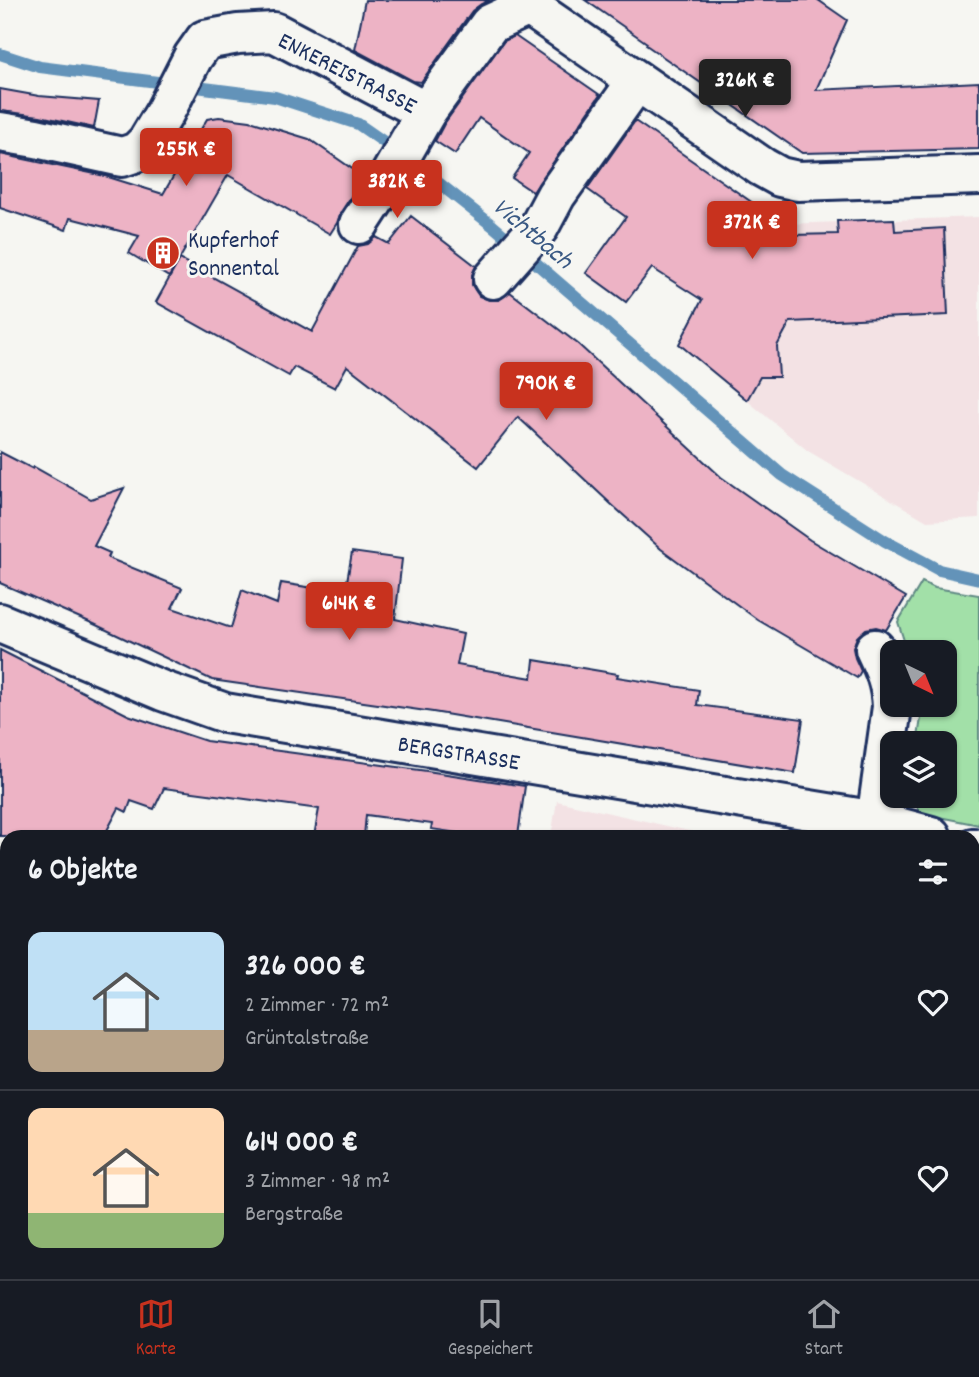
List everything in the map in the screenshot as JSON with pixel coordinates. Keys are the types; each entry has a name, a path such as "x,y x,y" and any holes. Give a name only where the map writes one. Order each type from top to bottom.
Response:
{"street":[{"path":"359,224 421,121 490,23 531,3 637,81 780,177 798,181 979,175"},
{"name":"ENKEREISTRASSE","path":"0,132 122,157 137,152 165,112 193,57 205,40 238,34 274,32 421,121"},
{"path":"498,274 538,227 556,195 637,81"},
{"name":"BERGSTRASSE","path":"0,623 163,691 225,713 878,806 920,830"},
{"path":"875,649 886,671 892,707 878,806"}],"shaded area":[{"path":"763,210 785,224 979,217 979,518 927,521 808,451 679,344 704,295"},
{"path":"557,801 685,830 552,830"}],"green space":[{"path":"922,582 935,588 979,595 979,825 919,813 918,808 957,808 957,731 919,731 921,718 957,718 957,640 904,640 898,622"}],"building":[{"path":"365,0 490,0 472,11 421,82 413,81 355,50"},
{"path":"585,0 818,0 847,20 816,90 979,82 979,149 802,153"},
{"path":"515,36 600,95 533,192 512,178 529,153 479,118 455,154 435,141 444,124 504,41"},
{"path":"0,89 39,96 99,101 94,128 40,116 0,111"},
{"path":"219,117 250,121 309,139 364,177 330,234 228,175 169,277 129,253 139,236 70,218 66,230 0,208 0,154 105,176 163,194 207,119"},
{"path":"635,121 763,210 746,236 838,234 837,221 894,219 895,231 944,228 948,315 790,322 777,346 779,377 760,377 747,400 679,344 702,300 652,268 626,302 586,273 626,217 587,189"},
{"path":"411,216 476,266 472,285 479,296 499,300 510,292 578,344 721,477 810,540 906,597 886,630 876,627 866,629 857,637 853,648 861,671 857,678 758,620 661,549 518,417 478,467 347,366 335,388 294,367 289,376 156,302 180,259 312,332 358,246 368,244 376,237 389,244"},
{"path":"0,452 33,469 34,467 91,499 124,488 94,546 110,553 108,558 182,588 172,608 231,628 242,590 277,604 281,583 345,593 352,552 402,559 395,619 463,634 457,665 532,678 534,660 699,690 697,705 803,719 795,773 433,712 212,680 0,583"},
{"path":"0,650 128,715 206,741 525,786 519,830 438,830 431,829 432,824 366,815 365,830 315,830 319,809 164,788 154,809 131,801 127,812 119,808 107,830 0,830"}],"waterway":[{"name":"Vichtbach","path":"0,54 40,67 275,97 358,124 407,158 493,226 782,475 885,541 939,570 979,579"}],"place":[{"name":"Kupferhof Sonnental","path":"163,253"}]}
